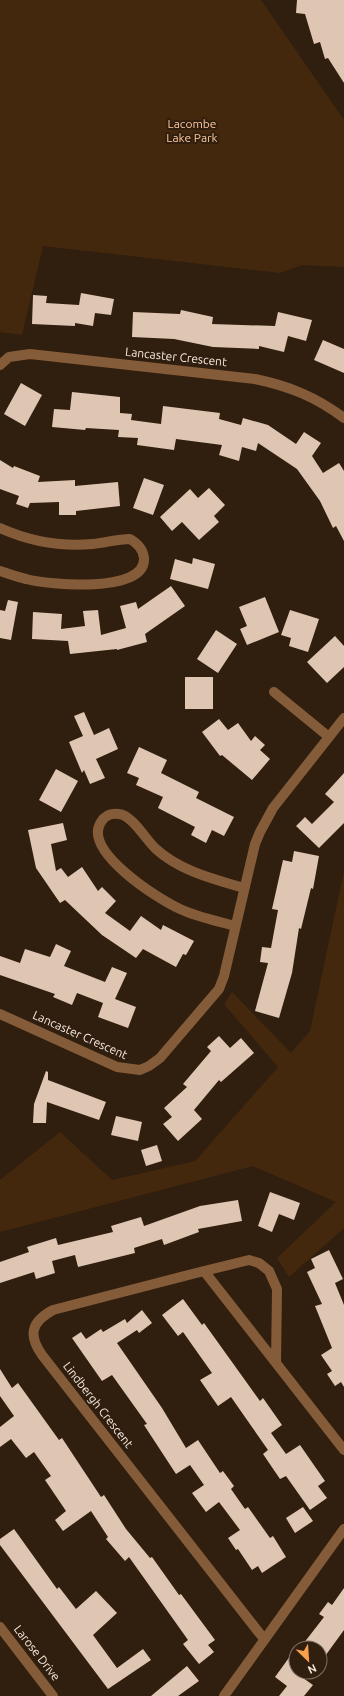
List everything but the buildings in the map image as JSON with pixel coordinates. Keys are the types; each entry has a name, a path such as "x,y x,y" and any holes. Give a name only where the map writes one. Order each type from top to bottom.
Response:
{"street":[{"name":"Lancaster Crescent","path":"0,365 9,357 30,354 255,379 290,388 313,397 344,418"},
{"path":"0,528 35,540 53,544 75,545 130,540 138,545 144,558 141,570 131,578 86,585 53,584 33,581 0,571"},
{"path":"274,692 329,737"},
{"name":"Lancaster Crescent","path":"0,1014 117,1067 140,1070 149,1066 160,1058 219,989 224,976 255,844 265,820 288,788 344,718"},
{"path":"236,926 182,910 150,892 123,870 107,853 97,834 98,826 103,818 112,813 122,814 129,819 156,849 172,861 202,876 244,888"},
{"name":"Lindbergh Crescent","path":"264,1639 42,1355 33,1338 34,1326 39,1320 53,1310 248,1260 259,1263 269,1271 277,1289 276,1363"},
{"path":"204,1271 344,1450"},
{"path":"224,1696 344,1529"},
{"name":"Larose Drive","path":"0,1627 53,1696"}],"green space":[{"name":"Lacombe Lake Park","path":"0,0 261,0 344,120 344,267 302,265 280,273 43,246 22,335 0,332"},
{"path":"344,871 344,1228 289,1277 277,1258 336,1202 253,1166 0,1232 0,1180 60,1132 112,1180 195,1161 278,1067 224,1004 232,992 291,1053 310,1031"}]}
